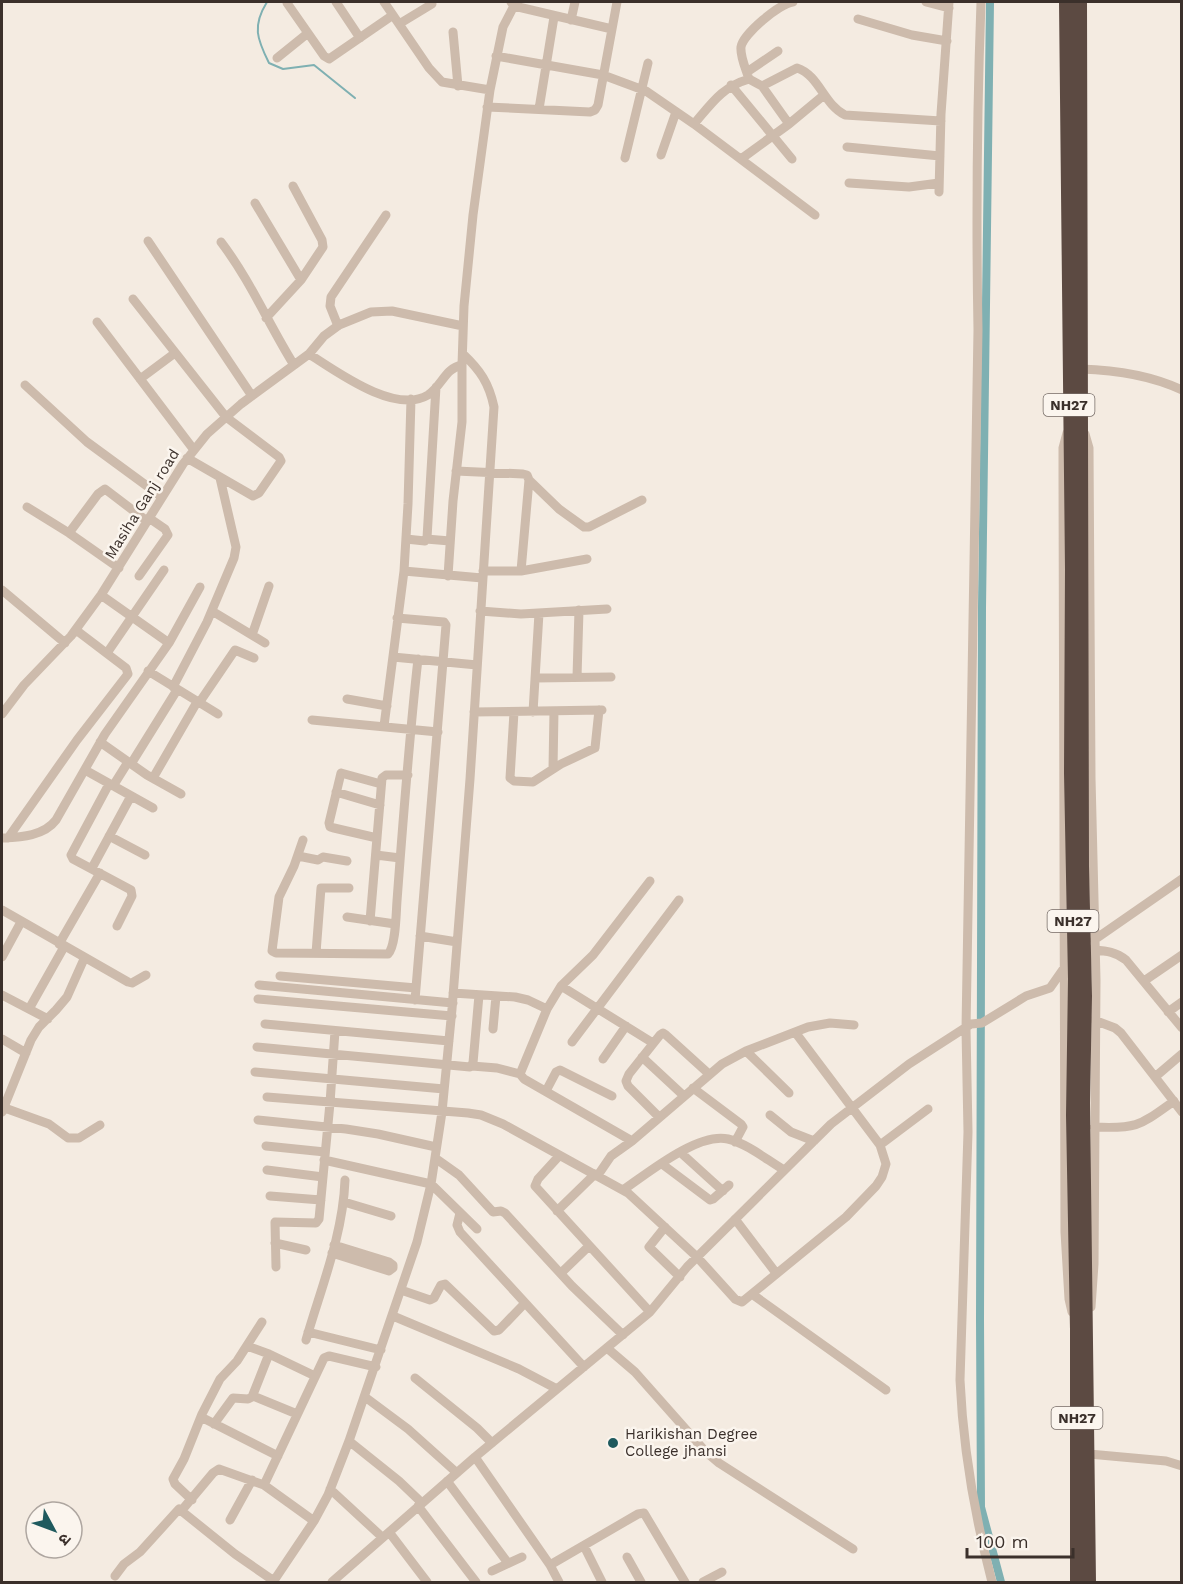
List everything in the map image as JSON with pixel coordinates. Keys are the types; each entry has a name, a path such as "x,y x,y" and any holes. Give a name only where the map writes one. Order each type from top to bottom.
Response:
{"highway":[{"name":"NH27","path":"1066,2 1068,212 1075,245 1081,369 1075,421"},
{"name":"NH27","path":"1080,2 1080,220 1075,245 1077,568 1071,773 1080,1271 1089,1454 1089,1582"},
{"name":"NH27","path":"1077,1582 1082,1328"}],"street":[{"path":"336,2 360,38"},
{"path":"384,2 438,79 448,85 490,90"},
{"path":"572,20 575,2"},
{"path":"487,107 590,112 595,110 598,105 617,2"},
{"path":"789,124 762,86 748,75 741,51 747,34 780,7 793,2"},
{"path":"849,183 939,188 949,5 926,2"},
{"path":"981,2 976,231 978,330 968,1132 960,1336 961,1406 974,1503 992,1582"},
{"path":"287,3 325,58 329,59 393,15"},
{"path":"448,576 462,422 463,326 473,214 487,107 505,19 514,3 554,17 612,29"},
{"path":"399,24 432,4"},
{"path":"538,110 554,17"},
{"path":"858,19 912,35 947,41"},
{"path":"453,32 458,86"},
{"path":"277,58 308,33"},
{"path":"694,124 722,92 748,75 777,51"},
{"path":"496,56 603,75 640,89 694,124 815,215"},
{"path":"625,158 648,63"},
{"path":"762,86 797,68 808,74 835,109 845,115 941,121"},
{"path":"731,85 792,159"},
{"path":"741,159 824,95"},
{"path":"661,155 676,112"},
{"path":"847,147 940,156"},
{"path":"266,318 301,280 320,252 323,243 293,186"},
{"path":"255,203 301,280"},
{"path":"338,326 330,306 331,297 386,215"},
{"path":"148,241 252,396"},
{"path":"221,242 238,265 294,365"},
{"path":"133,299 226,417 279,457 281,461 256,496 248,495 187,458"},
{"name":"Masiha Ganj road","path":"3,713 24,685 76,630 119,568 187,458 207,434 226,417 309,354 324,336 338,326 371,312 381,311 463,326"},
{"path":"97,322 194,450"},
{"path":"140,379 175,353"},
{"path":"309,354 350,380 395,398 411,399 425,396 454,366 462,364"},
{"path":"115,1576 124,1564 140,1552 176,1510 182,1510 273,1582 314,1521 330,1489 376,1367 417,1242 431,1184 442,1112 452,1016 494,407 491,392 480,371 463,354"},
{"path":"1081,369 1115,371 1145,377 1182,390"},
{"path":"25,385 87,442 162,497"},
{"path":"426,539 436,387"},
{"path":"384,726 404,571 411,399"},
{"path":"1075,421 1089,448 1096,980 1094,1277 1091,1308 1082,1328"},
{"path":"1075,421 1063,448 1065,1243 1069,1299 1082,1328"},
{"path":"456,471 527,475 529,480 559,509 586,528 642,500"},
{"path":"117,926 133,893 128,887 72,858 71,855 111,785 130,763 175,689 212,611 236,553 220,478"},
{"path":"521,571 529,480"},
{"path":"69,533 98,494 105,489 148,520 165,529 168,535 139,576"},
{"path":"27,507 119,568"},
{"path":"406,539 450,541"},
{"path":"404,571 448,576 482,574 521,571 587,559"},
{"path":"106,653 164,570"},
{"path":"5,838 39,833 50,827 100,742 169,643 200,586"},
{"path":"252,635 269,586"},
{"path":"2,590 65,643"},
{"path":"101,595 169,643"},
{"path":"480,611 521,614 607,609"},
{"path":"577,677 579,610"},
{"path":"212,611 266,643"},
{"path":"533,712 539,613"},
{"path":"398,618 445,623 444,661 416,1000"},
{"path":"5,838 128,674 126,668 76,630"},
{"path":"153,778 198,702 235,650 254,658"},
{"path":"393,657 477,665"},
{"path":"303,840 279,897 276,933 272,949 276,953 386,955 392,949 395,924 418,659"},
{"path":"148,672 219,714"},
{"path":"535,678 611,677"},
{"path":"347,699 387,706"},
{"path":"474,712 602,710 595,748 531,783 511,779 514,712"},
{"path":"553,769 554,711"},
{"path":"312,720 438,732"},
{"path":"100,742 181,794"},
{"path":"85,770 153,808"},
{"path":"377,838 330,827 329,823 341,773 381,784"},
{"path":"370,921 381,784 384,775 408,775"},
{"path":"336,792 380,805"},
{"path":"29,1010 62,946 109,836 131,796"},
{"path":"109,836 145,855"},
{"path":"376,855 400,858"},
{"path":"298,856 318,860 323,857 347,861"},
{"path":"332,1582 475,1457 650,1312 697,1257 831,1124 909,1064 968,1027 982,1023 1026,996 1050,988 1064,968 1182,879"},
{"path":"520,1074 547,1009 561,986 593,955 651,881"},
{"path":"316,953 321,888 349,888"},
{"path":"572,1042 679,900"},
{"path":"2,910 84,959 128,982 132,983 146,975"},
{"path":"347,917 395,924"},
{"path":"2,957 21,922"},
{"path":"420,936 457,942"},
{"path":"1094,946 1118,954 1144,981 1180,1026"},
{"path":"1144,981 1182,955"},
{"path":"84,959 66,997 36,1032 2,1109 49,1124 68,1138 79,1138 100,1125"},
{"path":"280,976 416,988"},
{"path":"260,985 453,1003"},
{"path":"561,986 653,1043"},
{"path":"453,993 522,998 547,1009"},
{"path":"2,995 48,1019"},
{"path":"472,1066 479,995"},
{"path":"493,1029 496,996"},
{"path":"258,999 452,1016"},
{"path":"1168,1012 1182,1002"},
{"path":"1094,1020 1115,1028 1121,1033 1182,1112"},
{"path":"557,1211 596,1175 611,1156 632,1141 722,1064 746,1051 808,1027 830,1023 854,1025"},
{"path":"265,1024 449,1041"},
{"path":"603,1059 626,1026"},
{"path":"276,1267 275,1222 317,1222 319,1219 335,1031"},
{"path":"267,1097 481,1115 492,1119 636,1199 697,1257 737,1301 742,1302 846,1217 876,1186 885,1170 886,1164 880,1145 795,1032"},
{"path":"659,1117 626,1083 629,1074 660,1035 664,1034 709,1074"},
{"path":"2,1039 26,1053"},
{"path":"257,1047 497,1068 520,1074 524,1079 632,1141"},
{"path":"746,1051 789,1093"},
{"path":"1155,1077 1182,1054"},
{"path":"642,1057 684,1095"},
{"path":"546,1091 556,1072 560,1070 612,1096"},
{"path":"255,1072 444,1089"},
{"path":"693,1088 741,1124 742,1130 735,1142"},
{"path":"1094,1127 1133,1126 1147,1120 1173,1101"},
{"path":"880,1145 928,1108"},
{"path":"770,1115 791,1132 814,1141"},
{"path":"258,1120 378,1134 436,1147"},
{"path":"622,1190 680,1152 709,1138 735,1142 784,1170"},
{"path":"266,1146 324,1156 431,1184 477,1228"},
{"path":"662,1164 708,1199 713,1199 726,1188 680,1152"},
{"path":"559,1156 535,1183 537,1189 650,1312"},
{"path":"435,1158 459,1175 493,1212 504,1213 623,1335"},
{"path":"267,1170 323,1177"},
{"path":"345,1180 344,1202 333,1249 307,1336 381,1350"},
{"path":"270,1196 321,1200"},
{"path":"344,1202 390,1216"},
{"path":"460,1213 458,1229 584,1367"},
{"path":"735,1219 776,1273"},
{"path":"665,1227 649,1247 680,1277"},
{"path":"275,1243 306,1250"},
{"path":"561,1273 589,1246"},
{"path":"333,1249 389,1262 393,1268 391,1271 386,1270 333,1249"},
{"path":"401,1290 430,1300 434,1298 441,1285 445,1284 494,1331 499,1330 525,1303"},
{"path":"752,1294 886,1390"},
{"path":"393,1316 519,1370 557,1389"},
{"path":"192,1500 173,1482 173,1479 220,1379 237,1361 262,1322"},
{"path":"247,1346 315,1376"},
{"path":"607,1348 635,1372 699,1444 719,1463 853,1549"},
{"path":"214,1424 233,1398 248,1399 252,1396 269,1354"},
{"path":"264,1485 322,1360 327,1356 376,1367"},
{"path":"415,1378 492,1443"},
{"path":"252,1396 297,1414"},
{"path":"365,1397 408,1429 457,1473"},
{"path":"201,1418 278,1456"},
{"path":"349,1441 399,1481 420,1505 476,1582"},
{"path":"1089,1454 1167,1461 1182,1466"},
{"path":"475,1457 550,1565 559,1582"},
{"path":"182,1510 217,1469 264,1485 314,1521"},
{"path":"230,1520 252,1480"},
{"path":"447,1481 508,1563"},
{"path":"330,1489 386,1534 427,1582"},
{"path":"550,1565 638,1514 644,1513 685,1582"},
{"path":"584,1546 602,1582"},
{"path":"492,1571 522,1557"},
{"path":"627,1557 641,1582"},
{"path":"703,1582 722,1572"}],"waterway":[{"path":"267,2 259,18 258,32 269,63 283,69 314,65 355,98"},
{"path":"990,2 982,608 981,1507 1001,1582"}],"place":[{"name":"Harikishan Degree College jhansi","path":"613,1443"}]}
